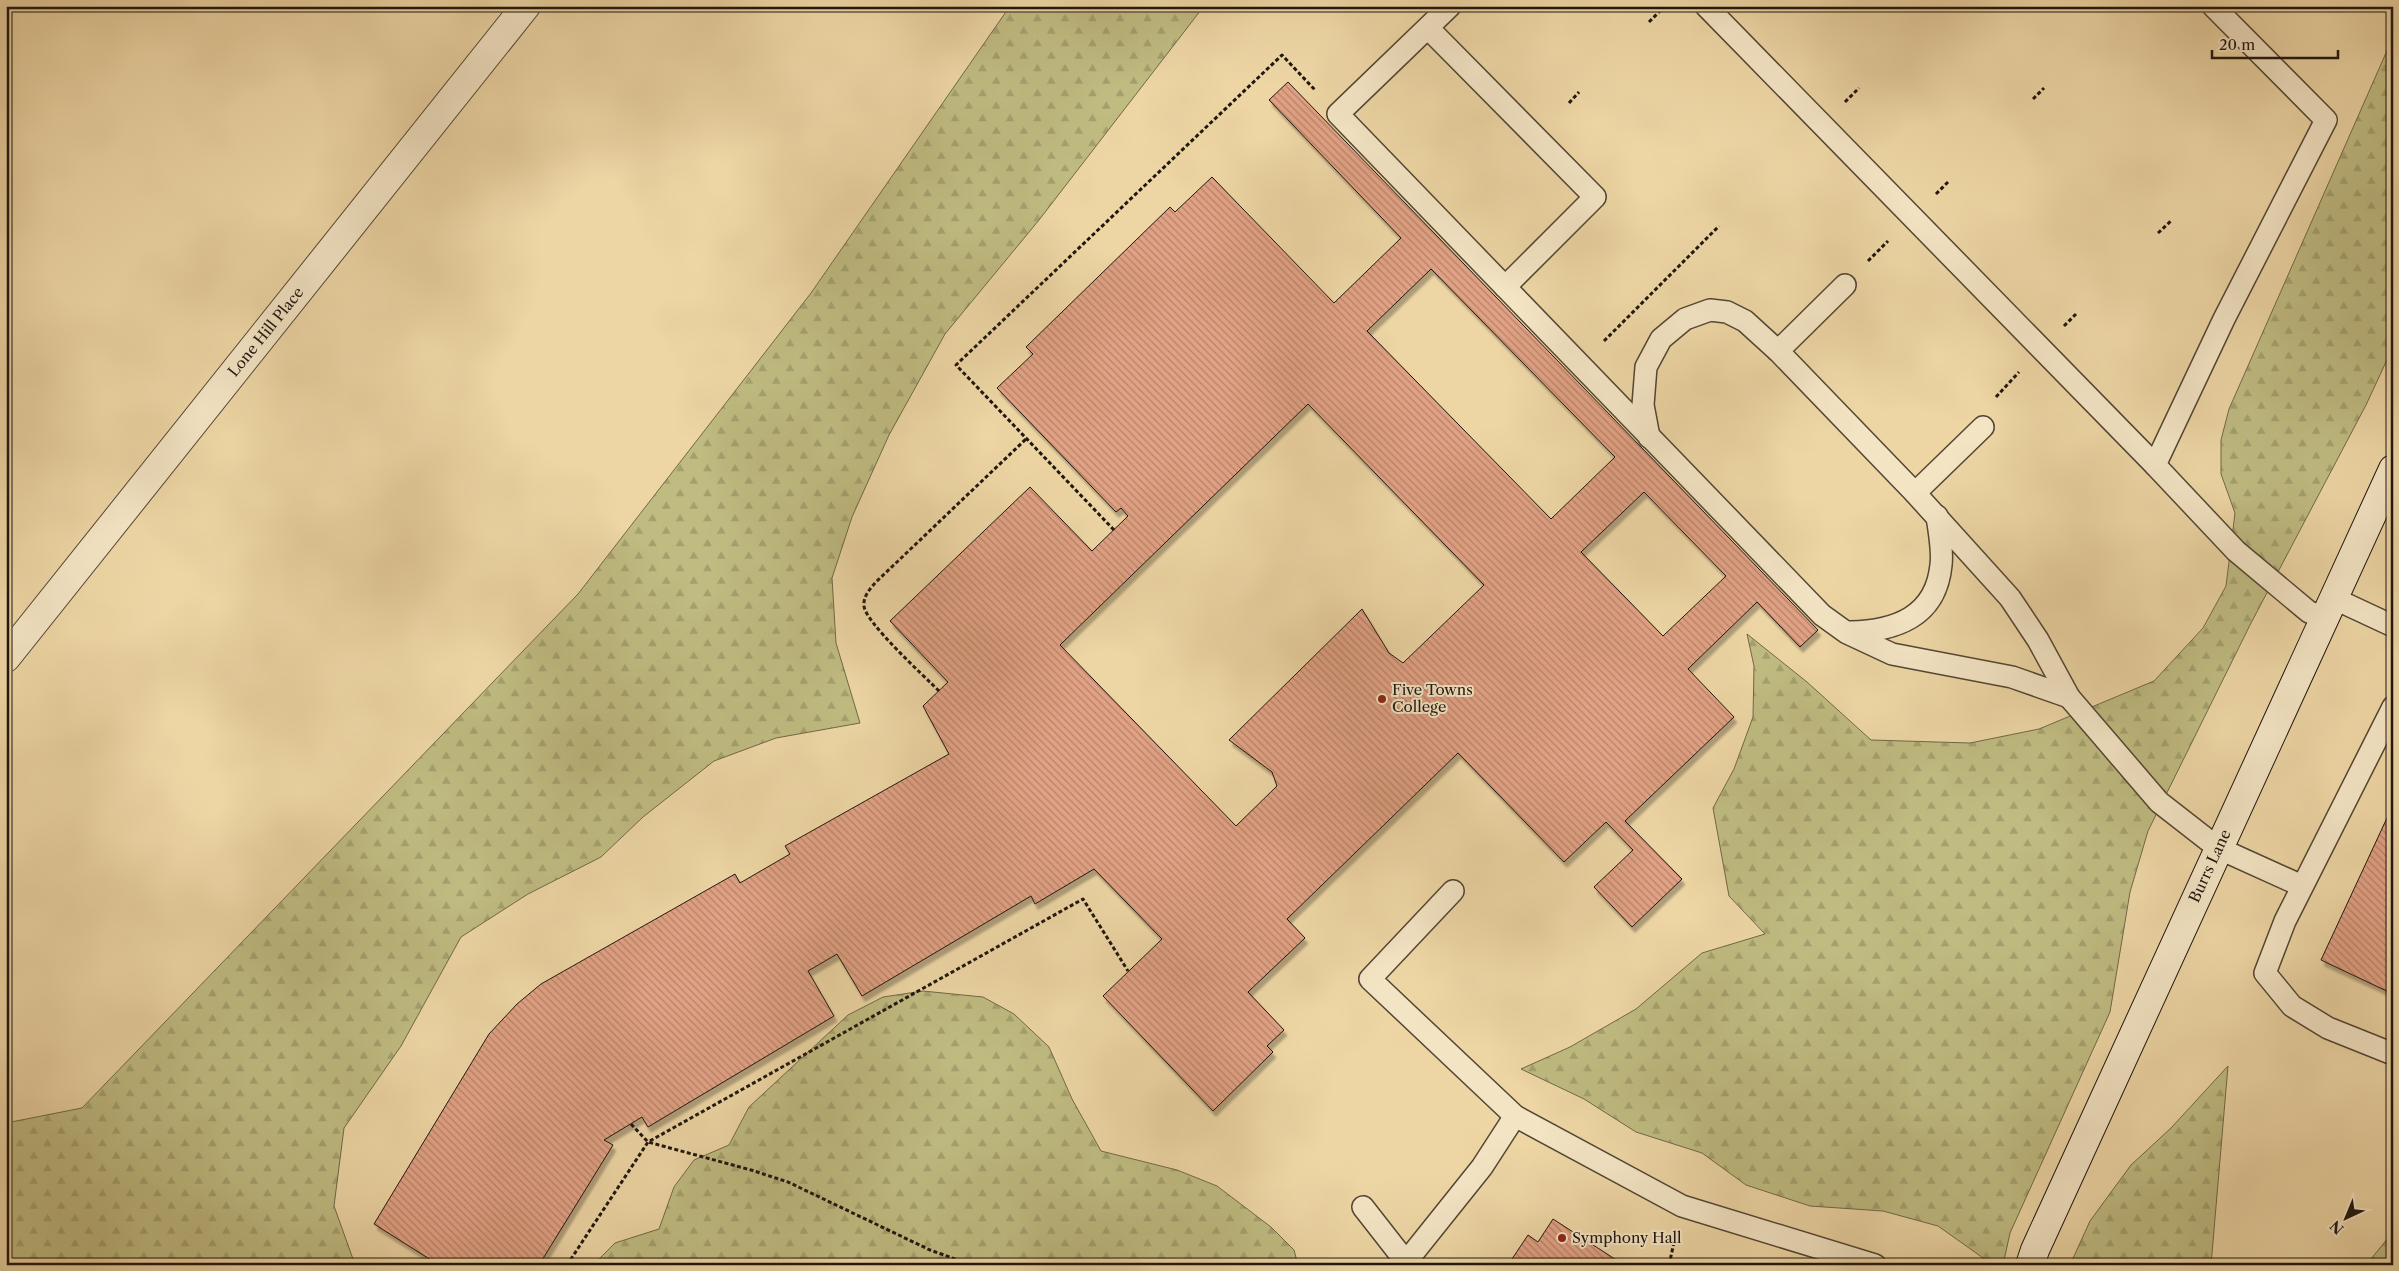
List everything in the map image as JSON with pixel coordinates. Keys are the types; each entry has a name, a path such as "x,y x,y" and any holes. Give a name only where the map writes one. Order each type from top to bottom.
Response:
{"street":[{"name":"Lone Hill Place","path":"6,658 526,6"},
{"name":"Burrs Lane","path":"2030,1265 2035,1250 2218,848 2393,469"}],"lane":[{"path":"1450,6 1338,114 1822,615 1847,633 1892,654 2012,677 2069,697"},
{"path":"1706,6 2155,465 2236,551 2309,612 2329,607 2393,626"},
{"path":"2155,465 2224,319 2326,120 2213,6"},
{"path":"1428,28 1595,198 1505,287"},
{"path":"1778,351 1845,285"},
{"path":"1649,437 1643,405 1646,366 1661,339 1685,318 1710,310 1727,312 1745,321 1778,351 1916,493 2010,598 2038,640 2069,697 2159,802 2218,848 2302,886"},
{"path":"1916,493 1983,427"},
{"path":"1847,633 1874,631 1898,625 1921,610 1937,588 1942,564 1937,516"},
{"path":"2393,707 2285,921 2265,973 2292,1006 2328,1028 2393,1054"},
{"path":"1453,891 1370,979 1515,1116 1682,1206 1875,1265"},
{"path":"1363,1208 1406,1262 1482,1167 1515,1116"}],"path":[{"path":"1649,22 1665,6"},
{"path":"1114,530 956,365 1282,55 1338,114"},
{"path":"1843,104 1859,88"},
{"path":"2033,99 2044,88"},
{"path":"1569,103 1579,92"},
{"path":"1934,197 1948,182"},
{"path":"2158,234 2172,220"},
{"path":"1603,342 1719,226"},
{"path":"2062,328 2076,314"},
{"path":"939,690 872,622 864,607 864,599 876,582 1026,439"},
{"path":"567,1265 648,1142 1083,899 1128,971"},
{"path":"631,1124 648,1142 788,1182 930,1250 972,1265"}],"green space":[{"path":"1010,6 1204,6 1039,220 945,334 889,435 852,517 832,578 836,643 860,723 776,738 714,761 643,817 601,857 528,894 461,937 401,1046 344,1128 334,1206 353,1259 358,1265 6,1265 6,1123 82,1108 578,594 811,293"},
{"path":"2393,37 2393,347 2366,405 2250,625 2148,831 2130,892 2110,1012 2010,1233 2003,1265 1993,1265 1938,1226 1883,1211 1810,1206 1746,1185 1702,1153 1636,1132 1584,1099 1521,1069 1570,1047 1636,1009 1702,953 1765,934 1729,896 1713,808 1734,769 1753,717 1754,666 1747,634 1807,682 1871,740 1970,743 2039,729 2154,681 2203,628 2226,586 2235,513 2221,474 2221,440 2229,409"},
{"path":"923,991 983,997 1014,1014 1049,1047 1072,1099 1101,1151 1177,1170 1217,1186 1271,1227 1294,1250 1298,1265 593,1265 615,1243 659,1229 674,1187 694,1160 729,1145 749,1107 848,1015 883,997"},
{"path":"2228,1066 2211,1265 2070,1265 2090,1221 2131,1165 2171,1128"},
{"path":"2393,1232 2393,1265 2366,1265"}],"building":[{"name":"Five Towns College","path":"1288,82 1818,630 1800,647 1757,602 1688,669 1734,717 1625,821 1682,879 1632,927 1594,887 1633,850 1606,822 1564,862 1458,753 1287,919 1305,938 1248,992 1284,1030 1267,1046 1273,1052 1213,1111 1103,996 1162,939 1094,869 1035,904 1031,896 862,996 837,954 808,971 834,1016 648,1127 642,1117 604,1140 613,1145 539,1265 439,1265 374,1224 489,1034 517,1004 541,984 735,874 740,883 790,854 785,846 949,754 923,706 948,682 890,621 1030,487 1092,551 1128,516 1121,508 1116,512 997,388 1033,354 1026,347 1170,207 1175,212 1212,177 1334,303 1401,238 1269,100","holes":["1431,269 1615,457 1551,519 1367,331","1308,404 1484,585 1403,663 1389,653 1362,609 1229,740 1272,772 1277,786 1236,826 1060,645","1644,492 1726,576 1663,636 1581,552"]},
{"path":"2393,805 2393,994 2321,960"},
{"name":"Symphony Hall","path":"1553,1219 1621,1263 1620,1265 1508,1265 1528,1235 1538,1242"}],"place":[{"name":"Five Towns College","path":"1382,699"},
{"name":"Symphony Hall","path":"1562,1238"}]}
